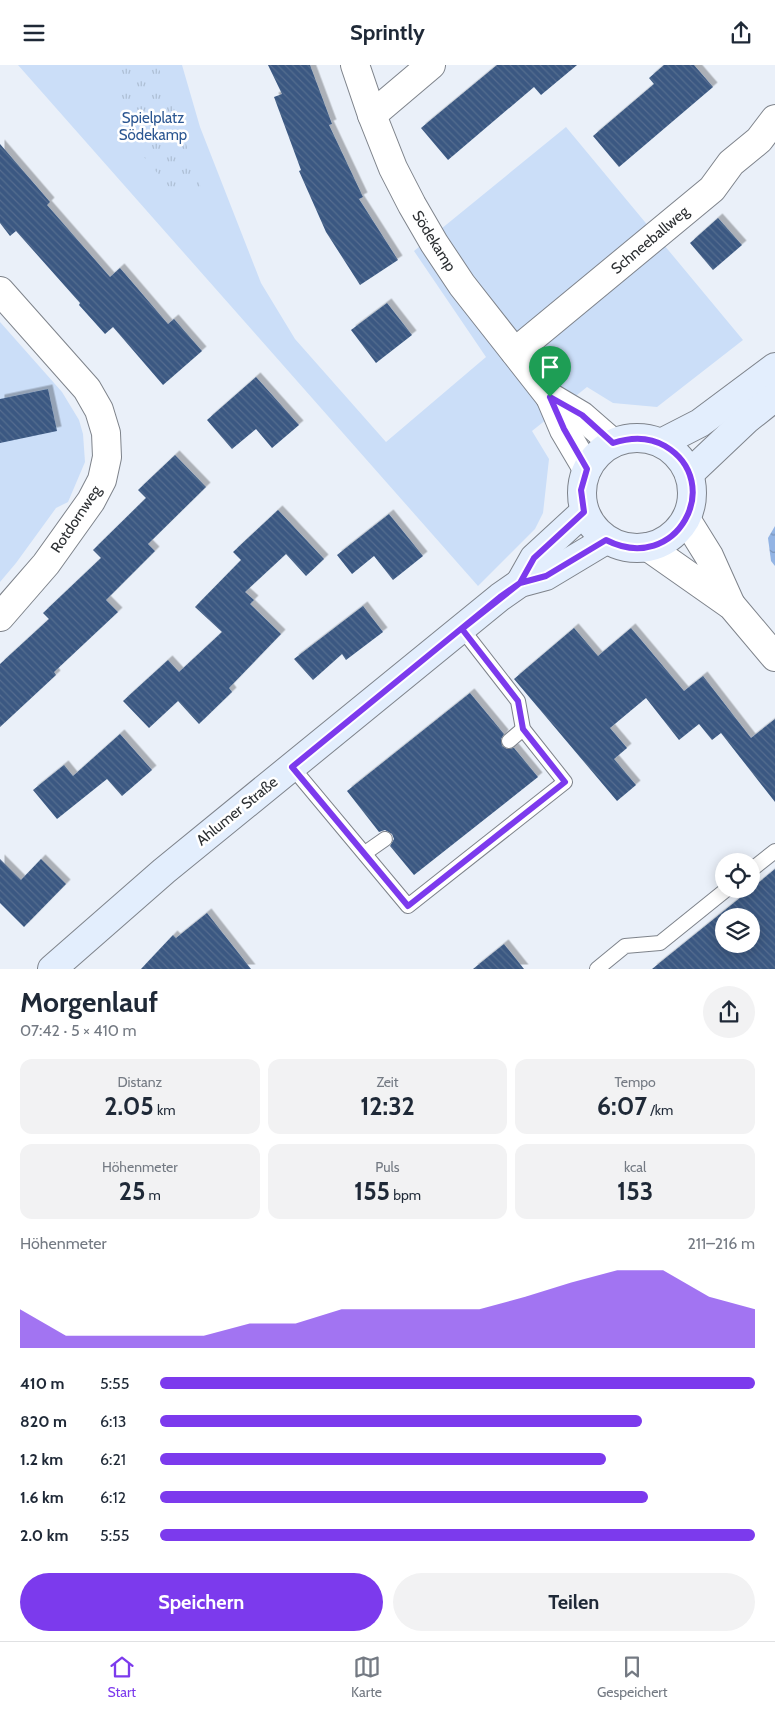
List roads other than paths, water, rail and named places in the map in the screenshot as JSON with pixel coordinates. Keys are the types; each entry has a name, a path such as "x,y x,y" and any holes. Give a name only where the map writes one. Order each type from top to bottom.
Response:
{"main road":[{"path":"661,443 719,411 775,367"},
{"path":"689,474 746,420 775,397"},
{"path":"637,437 661,443 678,456 689,474 692,485 692,497 686,519 670,538 660,544 648,547 626,548 606,540 593,527 584,512 581,490 587,469 594,458 613,443 637,437"},
{"name":"Ahlumer Straße","path":"52,969 164,871 520,583 534,558 584,512"},
{"name":"Ahlumer Straße","path":"520,583 546,576 606,540"}],"street":[{"name":"Södekamp","path":"354,65 393,168 434,243 462,285 550,397 564,429 587,469"},
{"path":"372,115 431,65"},
{"name":"Schneeballweg","path":"516,352 712,189 731,163 759,140 775,119"},
{"name":"Rotdornweg","path":"0,291 87,389 99,410 106,433 107,457 102,480 91,501 46,564 0,617"},
{"name":"Södekamp","path":"550,397 582,415 613,443"},
{"path":"686,519 708,556 732,606 775,657"},
{"path":"648,547 732,606"}],"lane":[{"path":"292,767 408,906 565,782 523,729 518,701 462,629"},
{"path":"509,741 523,729"},
{"path":"365,853 385,839"},
{"path":"760,863 775,851"},
{"path":"597,969 625,946 660,943 716,898"}],"water":[{"path":"775,526 775,566 771,561 768,538"}],"park label":[{"name":"Spielplatz Södekamp","path":"153,126"}]}
